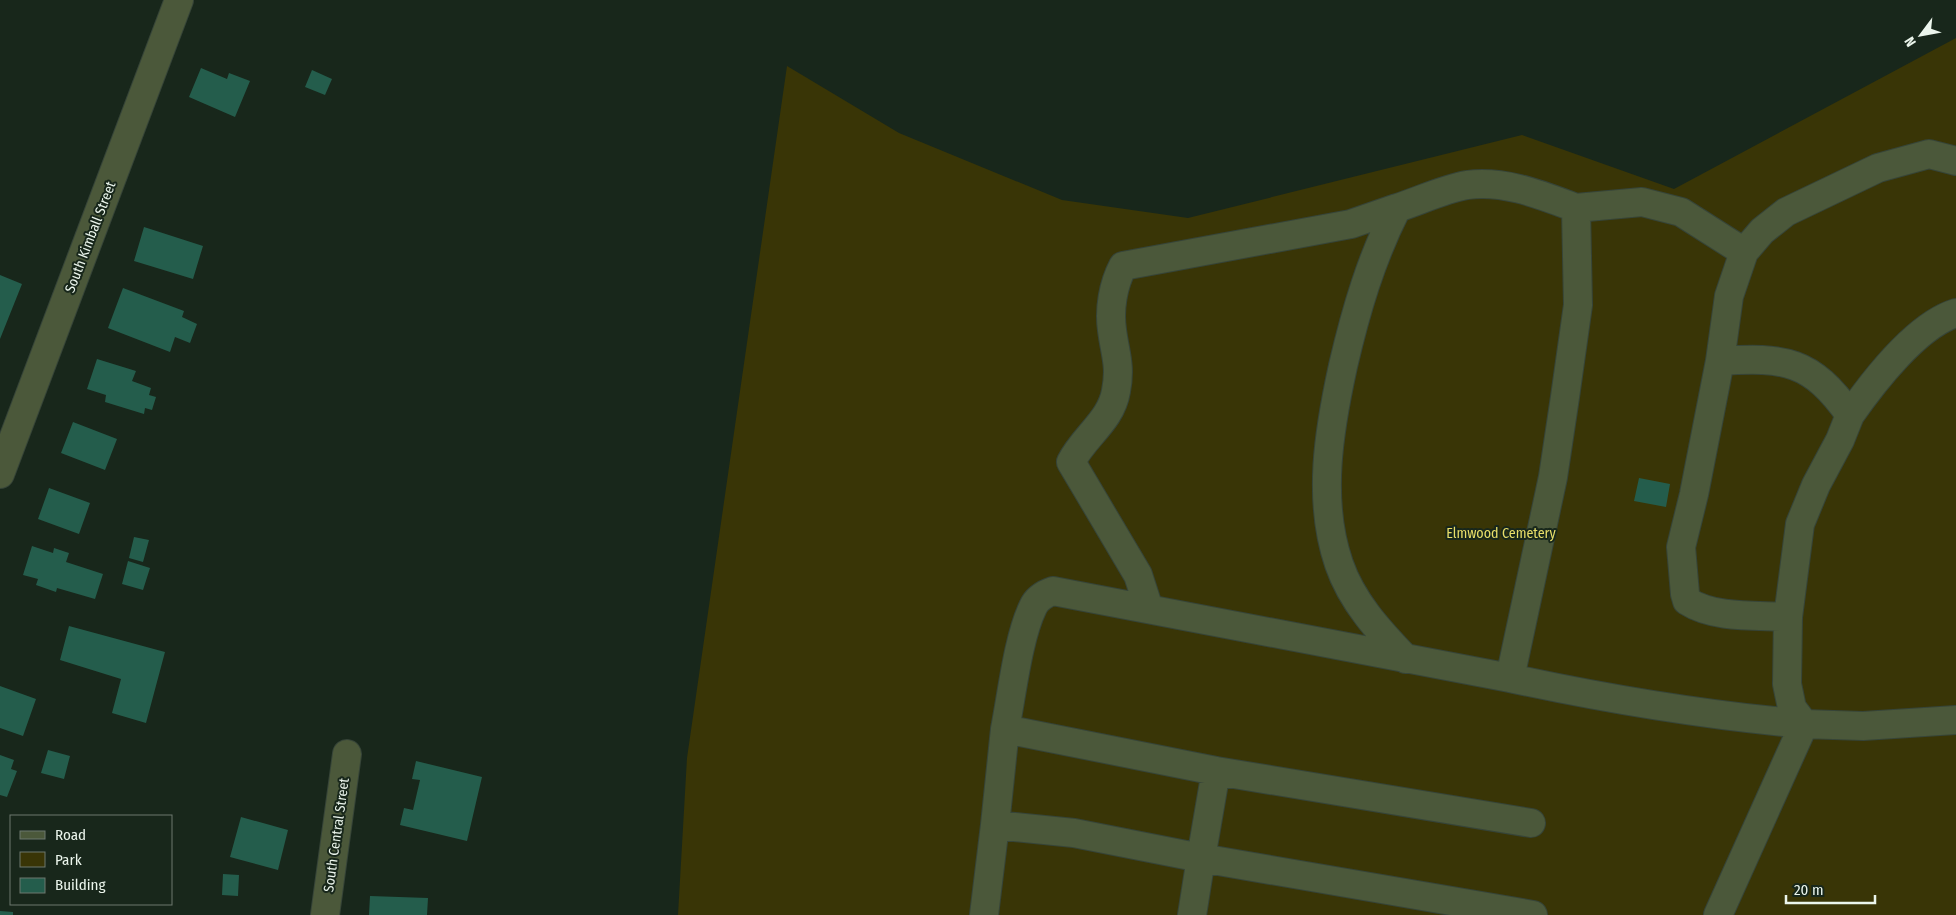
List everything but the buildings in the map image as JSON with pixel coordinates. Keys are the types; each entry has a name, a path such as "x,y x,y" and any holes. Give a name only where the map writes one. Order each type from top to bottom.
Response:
{"street":[{"name":"South Kimball Street","path":"0,474 179,0"},
{"path":"1788,617 1716,612 1696,607 1687,601 1685,594 1681,547 1694,494 1720,361 1729,296 1744,252 1762,231 1786,212 1878,168 1929,154 1956,161"},
{"path":"1149,609 1138,575 1071,462 1078,448 1107,416 1116,392 1119,361 1111,329 1112,304 1115,281 1123,266 1351,224 1466,185 1492,184 1510,186 1576,208 1642,202 1680,212 1744,252"},
{"path":"1397,208 1378,245 1361,294 1330,425 1327,475 1329,522 1339,564 1352,593 1372,623 1406,659"},
{"path":"1510,678 1553,477 1567,388 1578,305 1576,208"},
{"path":"1804,724 1792,708 1786,684 1788,617 1800,524 1816,485 1840,440 1850,415 1886,368 1931,326 1956,313"},
{"path":"1720,361 1760,359 1794,365 1814,374 1833,391 1850,415"},
{"path":"984,915 1006,729 1024,637 1033,606 1043,594 1053,591 1510,678 1592,696 1671,709 1804,724 1863,726 1956,720"},
{"path":"1718,915 1804,724"},
{"path":"1006,729 1216,771 1530,823"},
{"name":"South Central Street","path":"325,915 347,754"},
{"path":"1192,915 1216,771"},
{"path":"995,825 1074,833 1201,858 1533,915"}],"green space":[{"name":"Elmwood Cemetery","path":"1956,38 1956,915 678,915 687,758 787,66 899,133 1062,200 1188,218 1522,135 1674,189"}]}
